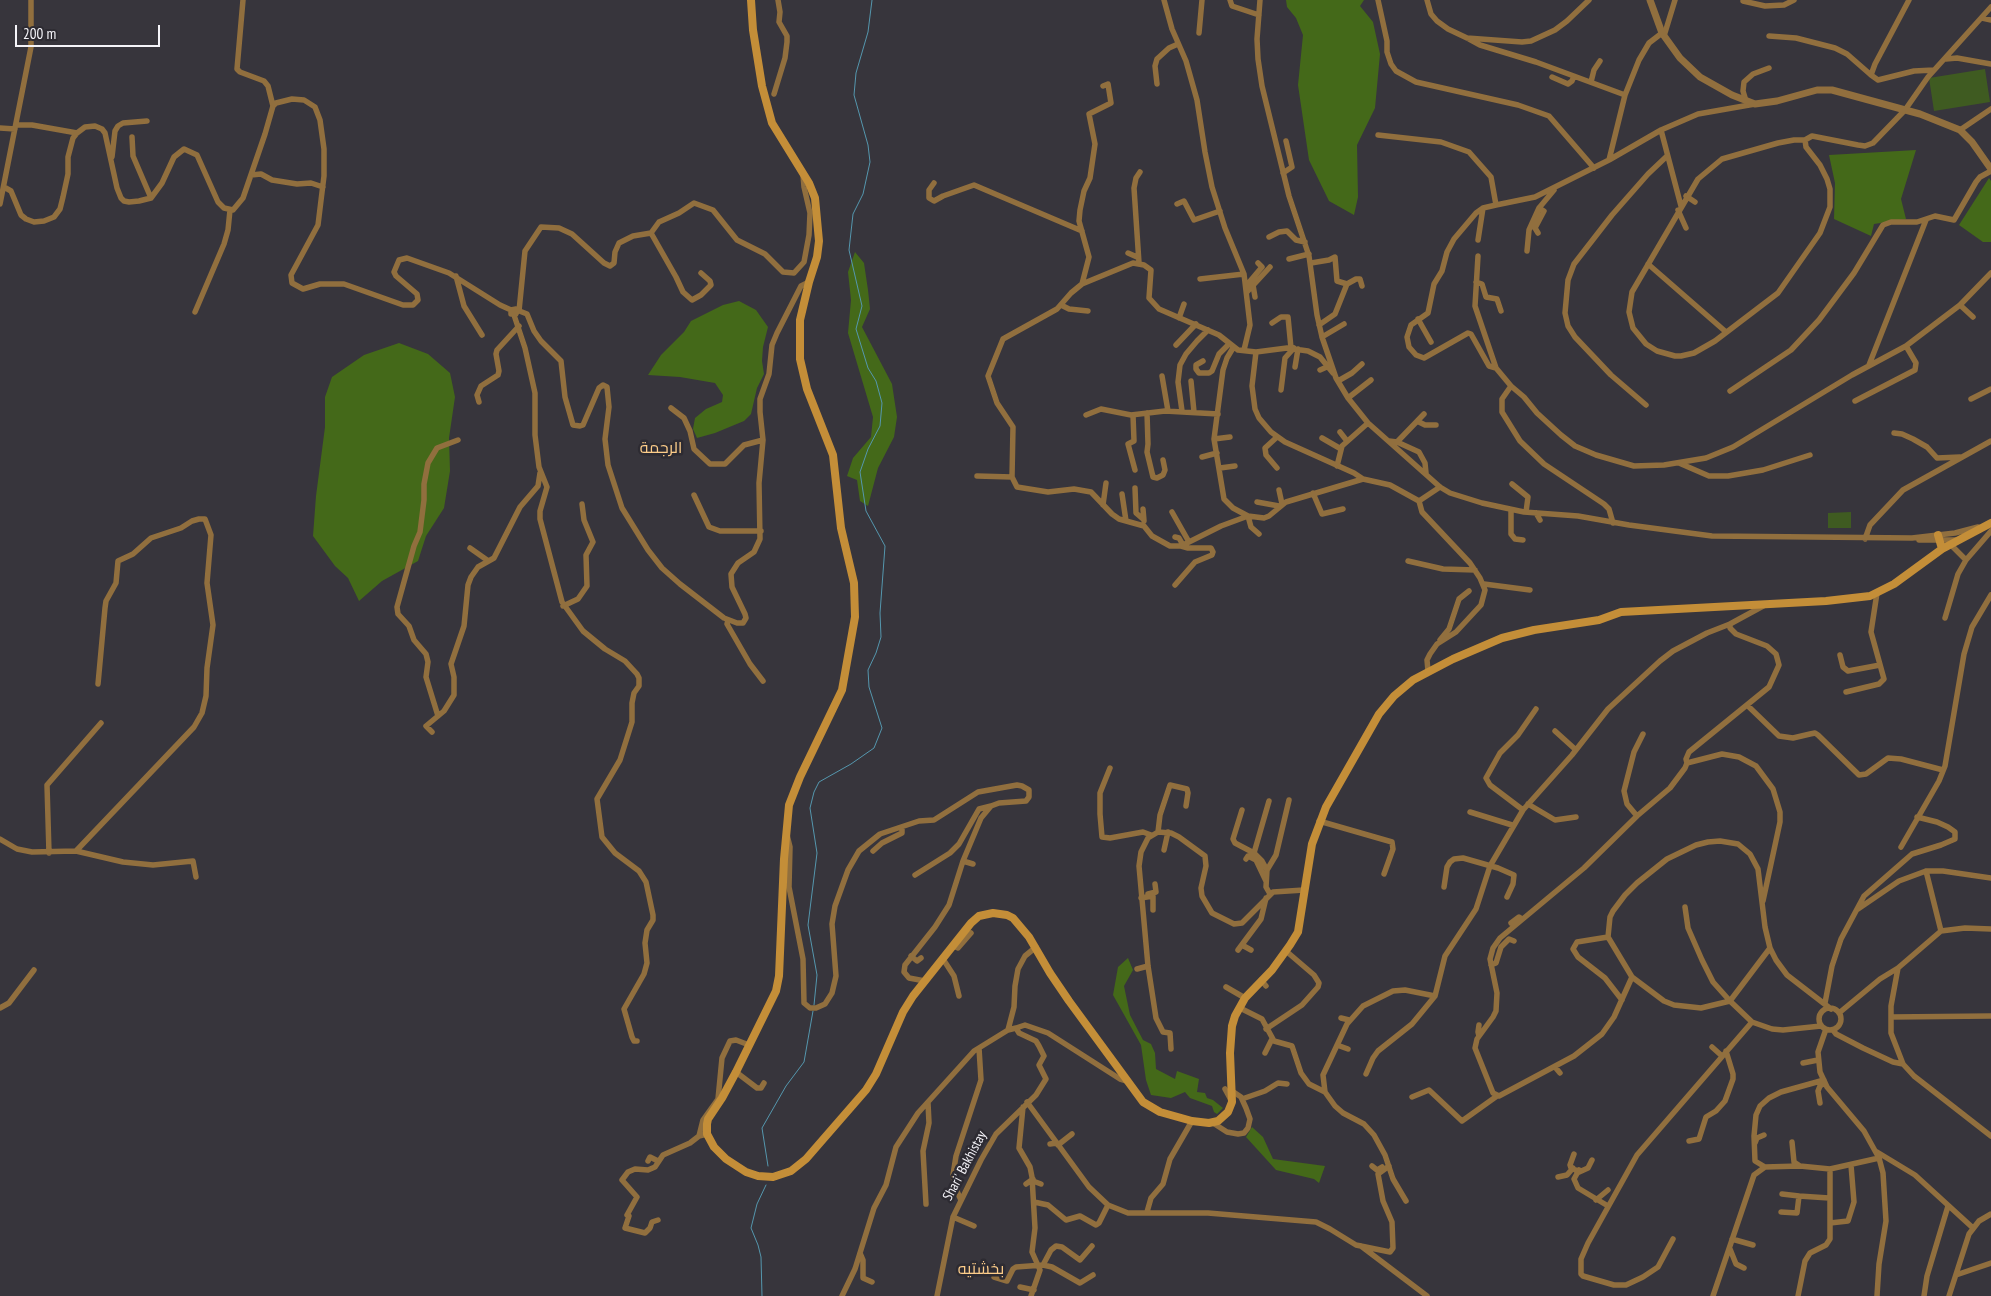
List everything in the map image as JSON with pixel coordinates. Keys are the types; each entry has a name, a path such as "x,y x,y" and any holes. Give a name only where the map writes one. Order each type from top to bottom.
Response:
{"main road":[{"path":"750,0 762,86 772,122 809,183 815,198 819,241 817,257 800,320 800,359 807,389 833,455 841,528 854,583 855,617 842,690 789,805 779,976 773,998 736,1072 708,1119 703,1135 719,1152 746,1172 758,1176 773,1177 799,1166 866,1090 876,1074 906,1005 975,919 993,913 1013,918 1036,947 1055,980 1136,1096 1150,1108 1192,1121 1213,1123 1224,1117 1231,1108 1232,1102 1229,1090 1232,1026 1240,1008 1264,983 1298,932 1312,844 1319,821 1336,787 1380,714 1394,696 1412,680 1502,638 1534,630 1599,620 1621,612 1833,600 1877,593 1899,580 1940,541 1951,545 1991,522"}],"street":[{"path":"0,204 32,40 31,0"},
{"path":"4,187 11,191 20,215 26,219 39,222 54,217 61,203 68,174 70,146 77,133 85,127 92,126 102,129 106,137 121,198 129,202 151,198 162,183 174,157 182,150 189,150 197,155 218,202 224,208 234,210 240,203 251,175 273,106 268,86 264,81 240,72 237,69 243,0"},
{"path":"774,94 785,58 787,42 787,36 779,22 778,0"},
{"path":"1164,0 1198,100 1206,161 1220,211 1244,274 1250,325 1244,350"},
{"path":"1199,33 1202,0"},
{"path":"1230,0 1232,6 1259,15"},
{"path":"1260,0 1258,59 1267,111 1283,173 1309,254 1319,325 1337,380"},
{"path":"1378,0 1387,41 1387,52 1391,64 1396,71 1416,82 1518,105 1549,116 1594,168"},
{"path":"1427,0 1431,14 1437,21 1448,29 1480,45 1625,95"},
{"path":"1467,38 1531,41 1555,30 1589,0"},
{"path":"1650,0 1663,35 1673,51 1690,69 1707,82 1755,104"},
{"path":"1609,160 1625,95 1639,60 1649,43 1663,35 1675,0"},
{"path":"1743,1 1765,6 1784,5 1794,0"},
{"path":"1871,75 1909,0"},
{"path":"1805,140 1806,147 1825,174 1830,190 1830,207 1820,233 1778,293 1703,349 1681,356 1657,350 1646,344 1633,328 1629,304 1637,280 1698,179 1722,159 1778,143 1805,140 1808,137 1816,136 1858,145 1868,145 1878,139 1905,110 1934,70 1991,7"},
{"path":"1982,18 1991,20"},
{"path":"1768,36 1796,38 1835,48 1847,54 1878,80 1914,71 1934,70"},
{"path":"1157,84 1155,66 1157,59 1169,48 1178,44"},
{"path":"1945,60 1957,58 1991,64"},
{"path":"1591,82 1594,70 1600,62"},
{"path":"1746,101 1743,91 1744,82 1753,74 1769,68"},
{"path":"1552,77 1568,84 1574,76"},
{"path":"1082,284 1089,257 1079,221 1080,210 1084,191 1090,178 1095,144 1089,114 1111,103 1108,84 1103,86"},
{"path":"1496,368 1489,366 1474,338 1468,333 1424,358 1416,355 1409,347 1407,337 1411,325 1428,313 1434,284 1442,271 1447,252 1454,239 1462,228 1483,208 1528,200 1594,168 1661,130 1707,112 1777,101 1823,90 1905,110 1952,125 1960,130 1972,142 1991,170 1976,182 1955,219 1935,216 1917,222 1891,222 1883,225 1854,274 1819,320 1791,350 1730,391"},
{"path":"273,106 276,103 292,99 304,100 315,107 323,135 325,163 318,225 291,275 291,281 294,285 303,288 320,284 344,284 408,306 414,305 418,298 417,294 396,276 396,265 401,258 428,265 456,276 479,293 528,316 534,331 541,341 561,361 565,397 574,426 582,425 599,388 604,385 608,387 609,407 605,439 608,465 622,508 648,550 662,568 680,584 728,620 740,623 744,622 746,618 732,587 730,574 738,563 754,552 760,539 759,483 763,440 760,405 769,374 772,345 801,286 809,282"},
{"path":"1960,130 1991,109"},
{"path":"112,162 115,131 118,126 123,122 147,120"},
{"path":"0,128 32,126 77,133"},
{"path":"1661,130 1679,208 1686,228"},
{"path":"1378,135 1440,142 1469,152 1491,176 1496,205"},
{"path":"132,137 133,156 151,198"},
{"path":"1283,173 1292,167 1286,141"},
{"path":"1646,405 1611,375 1575,338 1568,326 1565,313 1568,280 1574,264 1612,215 1648,174 1667,156"},
{"path":"1138,260 1134,188 1136,178 1140,172"},
{"path":"251,175 262,174 272,180 297,184 311,183 323,188"},
{"path":"432,732 426,726 444,711 454,695 454,677 451,664 464,626 468,585 474,572 487,560 494,558 520,507 536,489 540,481 535,435 536,393 516,311 525,251 541,227 559,228 572,234 604,263 610,266 614,263 615,252 619,243 634,236 651,232 659,222 679,214 688,205 697,203 718,214 725,227 737,240 765,254 783,272 794,273 804,262 809,235 810,213 803,175"},
{"path":"934,183 930,190 929,198 934,201 974,185 1082,231"},
{"path":"1527,251 1529,230 1539,208 1557,186"},
{"path":"1686,196 1695,202"},
{"path":"1177,204 1184,201 1194,220 1220,211"},
{"path":"1478,240 1483,208"},
{"path":"1538,233 1535,228 1544,211 1539,208"},
{"path":"194,312 224,244 228,230 230,210"},
{"path":"1869,365 1926,220"},
{"path":"1269,237 1279,232 1287,231 1296,240 1305,242"},
{"path":"651,232 683,292 692,300 701,295 710,285 710,281 701,273"},
{"path":"1128,253 1151,270 1149,292 1152,302 1159,309 1196,324 1218,335 1231,346 1244,350 1256,352 1294,348 1316,354 1329,366 1348,398 1368,423 1400,453 1426,473 1440,488 1467,499 1511,510 1578,516 1613,523 1712,536 1960,540"},
{"path":"1289,259 1309,254"},
{"path":"1478,256 1476,320 1496,368 1537,413 1576,446 1634,466 1679,463 1706,458 1733,447 1869,365 1906,346 1960,305 1991,273"},
{"path":"1311,263 1335,257 1337,281 1347,284"},
{"path":"1138,260 1082,284 1051,313 1003,339 990,370 989,381 994,396 1013,427 1012,477 1017,487 1048,492 1081,489 1091,492 1119,519 1144,526 1162,542 1170,546 1211,548 1212,555 1195,562 1175,585"},
{"path":"1246,289 1262,268 1258,263"},
{"path":"1648,264 1726,332"},
{"path":"1246,289 1254,285 1270,267"},
{"path":"1200,279 1244,274"},
{"path":"456,276 464,306 482,334"},
{"path":"1319,325 1335,314 1347,284 1360,279 1362,286"},
{"path":"1476,282 1482,284 1486,297 1497,299 1501,311"},
{"path":"1254,285 1256,297"},
{"path":"1179,318 1184,304"},
{"path":"1061,305 1070,309 1088,311"},
{"path":"1960,305 1972,317"},
{"path":"1272,323 1281,317 1288,317 1294,348 1294,367"},
{"path":"1418,319 1431,342"},
{"path":"1176,345 1196,324"},
{"path":"1322,337 1344,324"},
{"path":"479,402 477,394 481,386 499,373 496,359 497,350 519,326"},
{"path":"1182,411 1178,382 1180,366 1196,341 1208,330"},
{"path":"1203,361 1196,365 1199,373 1212,371 1219,354 1231,346"},
{"path":"1231,346 1223,370 1217,400 1218,414 1214,439 1224,500 1233,508 1248,516 1264,518 1269,516 1280,505 1363,479"},
{"path":"1855,401 1915,370 1916,363 1906,346"},
{"path":"1281,390 1286,358 1294,348"},
{"path":"1256,352 1252,386 1255,409 1276,437 1363,479 1390,486 1419,501 1422,512 1457,548 1484,584 1484,596 1480,605 1456,632 1438,644"},
{"path":"1337,380 1352,373 1362,364"},
{"path":"1320,370 1329,366"},
{"path":"1162,376 1168,411"},
{"path":"1348,398 1371,380"},
{"path":"1191,381 1194,412"},
{"path":"1511,386 1502,399 1502,412 1520,441 1544,464 1604,504 1613,523"},
{"path":"1971,399 1991,389"},
{"path":"671,408 684,418 690,431 694,449 710,464 725,464 744,445 763,440"},
{"path":"1086,415 1101,409 1133,415 1168,411 1218,414"},
{"path":"1147,414 1148,444 1146,452 1153,477 1157,478 1164,475 1163,460"},
{"path":"1397,442 1424,414"},
{"path":"1133,415 1134,441 1128,444 1135,470"},
{"path":"1417,421 1425,425 1436,425"},
{"path":"1336,466 1347,441 1368,423"},
{"path":"1340,432 1347,441"},
{"path":"1894,433 1913,439 1927,448 1937,458 1962,457"},
{"path":"1214,439 1230,437"},
{"path":"1276,437 1265,448 1266,455 1277,468"},
{"path":"1322,438 1342,449"},
{"path":"438,716 426,677 428,662 426,654 414,640 409,626 398,614 397,607 414,546 420,532 424,484 428,463 437,448 458,440"},
{"path":"1389,441 1397,442 1419,452 1426,463 1426,473"},
{"path":"1865,539 1867,528 1902,490 1991,441"},
{"path":"1202,457 1216,453"},
{"path":"1679,463 1710,476 1728,476 1763,470 1810,455"},
{"path":"1220,468 1234,466"},
{"path":"540,473 546,480 547,487 540,511 540,519 557,588 564,606 583,631 605,649 625,661 639,678 639,686 634,693 632,703 632,722 620,760 597,799 602,838 614,853 639,872 646,882 653,915 653,920 647,930 645,943 647,963 644,974 624,1009 632,1038 634,1041 637,1041"},
{"path":"977,476 1012,477"},
{"path":"1103,505 1106,483"},
{"path":"1512,484 1528,497 1526,512"},
{"path":"1135,488 1136,513 1143,519"},
{"path":"1419,501 1440,488"},
{"path":"1279,490 1280,505"},
{"path":"1314,493 1322,514 1343,509"},
{"path":"1122,494 1126,521"},
{"path":"694,495 709,527 720,531 760,531"},
{"path":"1257,502 1280,505"},
{"path":"564,606 578,599 587,586 586,555 593,542 584,520 582,504"},
{"path":"1143,508 1144,526"},
{"path":"1511,510 1510,534 1515,539 1523,540"},
{"path":"1172,512 1189,542"},
{"path":"1536,513 1540,520"},
{"path":"1248,516 1251,527 1259,534"},
{"path":"1182,546 1221,526 1248,516"},
{"path":"76,851 194,727 202,713 206,696 207,668 213,625 207,583 211,535 205,519 200,518 180,528 151,538 133,554 118,561 116,583 106,601 98,684"},
{"path":"1940,541 1955,533 1982,526"},
{"path":"1945,618 1953,586 1966,560 1991,531"},
{"path":"1174,537 1179,538 1182,546"},
{"path":"1951,545 1966,560"},
{"path":"470,548 487,560"},
{"path":"1408,561 1443,569 1475,570"},
{"path":"1484,584 1530,590"},
{"path":"1428,671 1427,660 1449,629 1459,599 1469,591"},
{"path":"1846,692 1882,683 1884,675 1871,632 1877,593"},
{"path":"1901,847 1943,770 1964,654 1972,627 1991,595"},
{"path":"1366,1074 1372,1058 1378,1051 1412,1024 1435,996 1445,956 1476,909 1490,866 1512,825 1608,709 1660,661 1673,652 1769,603"},
{"path":"728,620 727,624 750,664 763,681"},
{"path":"1497,1096 1491,1090 1475,1051 1475,1044 1493,1017 1497,1006 1497,993 1490,959 1492,948 1508,930 1584,868 1637,816 1670,788 1687,764 1686,759 1689,752 1769,687 1777,671 1778,657 1767,646 1736,634 1730,628 1730,624"},
{"path":"1840,655 1843,667 1848,671 1880,665"},
{"path":"1747,705 1779,736 1792,738 1815,733 1859,775 1866,774 1888,758 1901,759 1943,770"},
{"path":"1523,810 1490,785 1486,778 1500,753 1518,735 1536,709"},
{"path":"49,853 47,785 101,723"},
{"path":"1555,732 1576,750"},
{"path":"1637,816 1627,804 1624,791 1634,752 1643,734"},
{"path":"1687,764 1722,754 1740,757 1756,766 1773,789 1780,812 1780,822 1762,903"},
{"path":"1110,768 1100,793 1102,837 1110,838 1134,832 1143,832 1151,835"},
{"path":"786,831 790,847 789,888 803,959 804,1002 813,1008 825,1004 832,993 836,976 833,914 841,887 853,859 872,838 919,820 928,821 938,818 984,790 1017,785 1029,790 1029,797 1026,801 999,803 979,808 959,844 950,853 915,875"},
{"path":"1158,832 1160,815 1170,785 1187,788 1186,806"},
{"path":"1238,950 1261,919 1268,896 1266,881 1268,870 1276,855 1280,831 1289,800"},
{"path":"1254,853 1269,802"},
{"path":"1528,804 1555,820 1576,817"},
{"path":"925,981 916,981 906,975 904,968 911,956 928,939 949,905 963,861 981,818 991,806"},
{"path":"1242,810 1233,840 1254,853 1268,870"},
{"path":"1470,812 1512,825"},
{"path":"1825,1003 1832,966 1841,939 1864,896 1912,854 1955,839 1955,832 1948,827 1917,817"},
{"path":"1319,821 1392,842 1393,849 1384,874"},
{"path":"873,850 882,843 900,835 903,831 902,827"},
{"path":"1171,1049 1170,1033 1163,1032 1156,1018 1139,882 1141,852 1151,835 1158,832 1168,832 1179,836 1205,856 1206,866 1201,888 1202,896 1212,913 1227,921 1239,924 1246,920 1268,896 1304,890"},
{"path":"1164,850 1168,832"},
{"path":"0,840 25,851 49,853 76,851 122,862 153,865 193,861 196,877"},
{"path":"1686,907 1688,928 1713,982 1730,1001 1752,1022 1776,1030 1826,1028 1840,1023 1839,1014 1787,975 1776,960 1770,948 1765,927 1758,870 1750,854 1738,844 1720,841 1708,842 1696,845 1667,859 1625,895 1610,917 1608,937 1632,977 1664,1001 1674,1005 1701,1008 1730,1001 1770,948"},
{"path":"1246,859 1248,856 1256,860 1266,881"},
{"path":"1444,886 1447,867 1454,859 1463,858 1514,875 1507,897"},
{"path":"963,861 973,864"},
{"path":"1856,910 1899,881 1926,871 1943,871 1991,878"},
{"path":"1926,871 1941,931"},
{"path":"1141,896 1156,892 1155,884"},
{"path":"1141,896 1153,896 1153,910"},
{"path":"1511,923 1518,916 1522,919"},
{"path":"1839,1014 1862,993 1898,968 1941,931 1965,928 1991,929"},
{"path":"953,946 958,948 971,933"},
{"path":"1608,937 1577,942 1572,948 1578,957 1604,978 1622,1000"},
{"path":"1491,965 1496,963 1501,947 1510,939 1514,941"},
{"path":"1242,945 1251,950"},
{"path":"1008,1030 1014,1007 1018,969 1025,956 1036,947"},
{"path":"1266,1029 1302,1005 1318,987 1319,983 1314,975 1286,951"},
{"path":"911,956 917,961 921,958"},
{"path":"943,959 954,976 959,996"},
{"path":"1137,969 1148,966"},
{"path":"1898,968 1891,995 1891,1033 1903,1064 1914,1076 1991,1136"},
{"path":"0,1008 9,1003 34,970"},
{"path":"1412,1097 1429,1090 1462,1122 1497,1096 1504,1095 1583,1050 1602,1034 1610,1024 1632,977"},
{"path":"1226,987 1249,997"},
{"path":"1325,1092 1323,1076 1349,1020 1363,1006 1388,992 1398,990 1435,996"},
{"path":"1240,1008 1262,1019 1272,1039 1280,1044 1292,1046 1298,1067 1309,1084 1325,1092 1343,1113 1364,1124 1374,1135 1389,1164 1393,1179 1406,1201"},
{"path":"1831,1008 1824,1010 1820,1015 1826,1028 1893,1062 1903,1064"},
{"path":"1891,1017 1991,1016"},
{"path":"1341,1018 1349,1020"},
{"path":"1673,1239 1658,1267 1644,1277 1626,1285 1614,1285 1583,1276 1580,1270 1581,1260 1588,1243 1637,1155 1752,1022"},
{"path":"1479,1025 1479,1036"},
{"path":"842,1296 860,1253 867,1226 886,1185 896,1147 918,1113 979,1048 1008,1030 1025,1026 1048,1033 1120,1079 1127,1081"},
{"name":"Shari' Bakhistay","path":"937,1296 953,1217 961,1200 992,1139 1045,1083 1046,1079 1039,1065 1044,1056 1036,1041 1019,1033 1016,1028"},
{"path":"1826,1028 1819,1044 1818,1060 1824,1082 1864,1131 1878,1155 1883,1173 1886,1212 1877,1296"},
{"path":"1265,1053 1272,1039"},
{"path":"658,1220 652,1222 650,1228 642,1234 625,1228 629,1216 627,1215 637,1197 622,1180 628,1172 635,1169 648,1170 655,1167 663,1155 670,1150 686,1145 703,1135 703,1120 718,1099 722,1058 730,1041 736,1040 749,1045"},
{"path":"1337,1045 1348,1049"},
{"path":"1689,1141 1699,1139 1706,1117 1716,1111 1725,1101 1733,1079 1733,1074 1724,1054 1712,1047"},
{"path":"961,1200 955,1187 953,1175 956,1156 981,1080 979,1048"},
{"path":"1803,1063 1818,1060"},
{"path":"1555,1067 1560,1073"},
{"path":"736,1072 757,1088 761,1088 764,1083"},
{"path":"1820,1103 1818,1091 1824,1082"},
{"path":"1713,1296 1754,1175 1754,1124 1760,1106 1769,1098 1781,1092 1824,1082"},
{"path":"1242,1098 1265,1091 1278,1083 1287,1084"},
{"path":"1213,1123 1227,1132 1238,1134 1246,1131 1250,1119 1242,1098 1229,1090"},
{"path":"926,1204 924,1151 929,1123 928,1103"},
{"path":"1025,1104 1058,1144 1089,1187 1108,1204 1128,1213 1208,1213 1316,1222 1360,1246 1390,1252 1393,1248 1392,1222 1383,1201 1378,1174 1389,1164"},
{"path":"1025,1104 1019,1148 1030,1167 1033,1180 1035,1228 1032,1252 1041,1266"},
{"path":"1147,1212 1151,1198 1163,1184 1170,1159 1192,1121"},
{"path":"1050,1144 1058,1144 1072,1134"},
{"path":"1754,1143 1757,1138 1764,1135"},
{"path":"1792,1142 1794,1162 1800,1166"},
{"path":"1574,1154 1570,1165 1576,1171"},
{"path":"1755,1161 1766,1167 1800,1166 1830,1169 1851,1165 1878,1155 1915,1175 1973,1228"},
{"path":"648,1160 650,1157 658,1161"},
{"path":"1558,1177 1588,1168 1592,1160"},
{"path":"1372,1166 1378,1170 1389,1164"},
{"path":"1830,1223 1848,1221 1854,1202 1851,1165"},
{"path":"1754,1175 1766,1167"},
{"path":"1798,1296 1805,1261 1810,1254 1826,1245 1830,1239 1830,1169"},
{"path":"1576,1171 1574,1178 1578,1188 1608,1206"},
{"path":"1033,1180 1040,1184"},
{"path":"1026,1184 1033,1180"},
{"path":"1596,1200 1608,1190"},
{"path":"1782,1194 1829,1198"},
{"path":"1781,1212 1797,1212 1799,1196"},
{"path":"1034,1202 1048,1205 1066,1220 1080,1216 1096,1225 1099,1223 1108,1204"},
{"path":"1924,1296 1929,1268 1948,1206"},
{"path":"1949,1296 1962,1252 1973,1228 1979,1221 1991,1214"},
{"path":"953,1217 974,1226"},
{"path":"1732,1239 1753,1245"},
{"path":"1020,1287 1033,1293 1041,1266 1051,1250 1056,1246 1062,1247 1080,1260 1092,1246"},
{"path":"1360,1246 1427,1296"},
{"path":"1730,1247 1736,1264 1744,1268"},
{"path":"860,1253 863,1260 863,1278 872,1282"},
{"path":"1956,1274 1991,1262"},
{"path":"994,1277 1007,1281 1012,1269 1016,1267 1041,1266 1052,1267 1080,1283 1094,1275"}],"green space":[{"path":"1286,0 1364,0 1360,6 1373,22 1380,54 1375,108 1357,145 1358,197 1354,215 1329,201 1309,160 1298,85 1303,35 1296,18 1287,7"},
{"path":"1985,69 1990,102 1934,111 1929,78"},
{"path":"1916,150 1901,199 1906,219 1874,224 1871,236 1834,219 1835,183 1829,155"},
{"path":"1989,178 1991,181 1991,242 1983,242 1959,225"},
{"path":"855,252 864,263 870,309 862,327 892,384 897,417 894,437 878,468 868,506 860,501 857,480 847,476 853,458 871,437 873,417 848,333 851,300 848,272"},
{"path":"739,301 756,310 768,327 763,347 762,361 764,374 757,388 751,414 744,421 697,438 693,429 695,418 706,409 722,402 723,395 715,383 680,377 648,375 661,355 684,332 691,321 723,305"},
{"path":"399,343 428,354 450,373 455,397 449,438 450,471 444,508 426,536 418,561 382,581 359,601 348,578 335,566 313,536 325,427 325,397 332,377 364,355"},
{"path":"1851,512 1851,528 1828,528 1828,513"},
{"path":"1128,958 1133,970 1124,986 1130,1015 1143,1040 1151,1044 1155,1053 1156,1069 1175,1079 1177,1071 1199,1079 1197,1092 1205,1093 1207,1098 1223,1108 1217,1114 1212,1106 1190,1098 1185,1092 1171,1098 1151,1095 1146,1080 1141,1045 1113,995 1118,967"},
{"path":"1252,1127 1263,1137 1273,1159 1325,1166 1319,1183 1314,1179 1276,1170 1246,1137"}],"waterway":[{"path":"814,1005 817,975 808,925 817,853 810,808 819,782 851,764 874,748 882,728 869,687 868,670 881,637 880,613 885,546 866,511 860,472 868,449 880,426 882,403 876,381 868,368 856,329 862,306 849,250 853,214 863,194 870,162 868,145 854,95 856,73 868,32 872,0"},
{"path":"768,1166 762,1128 786,1086 804,1062 813,1011"},
{"path":"762,1296 761,1257 751,1228 757,1204 766,1185"}],"district":[{"name":"الرجمة","path":"661,448"},
{"name":"بخشتيه","path":"981,1269"}]}
